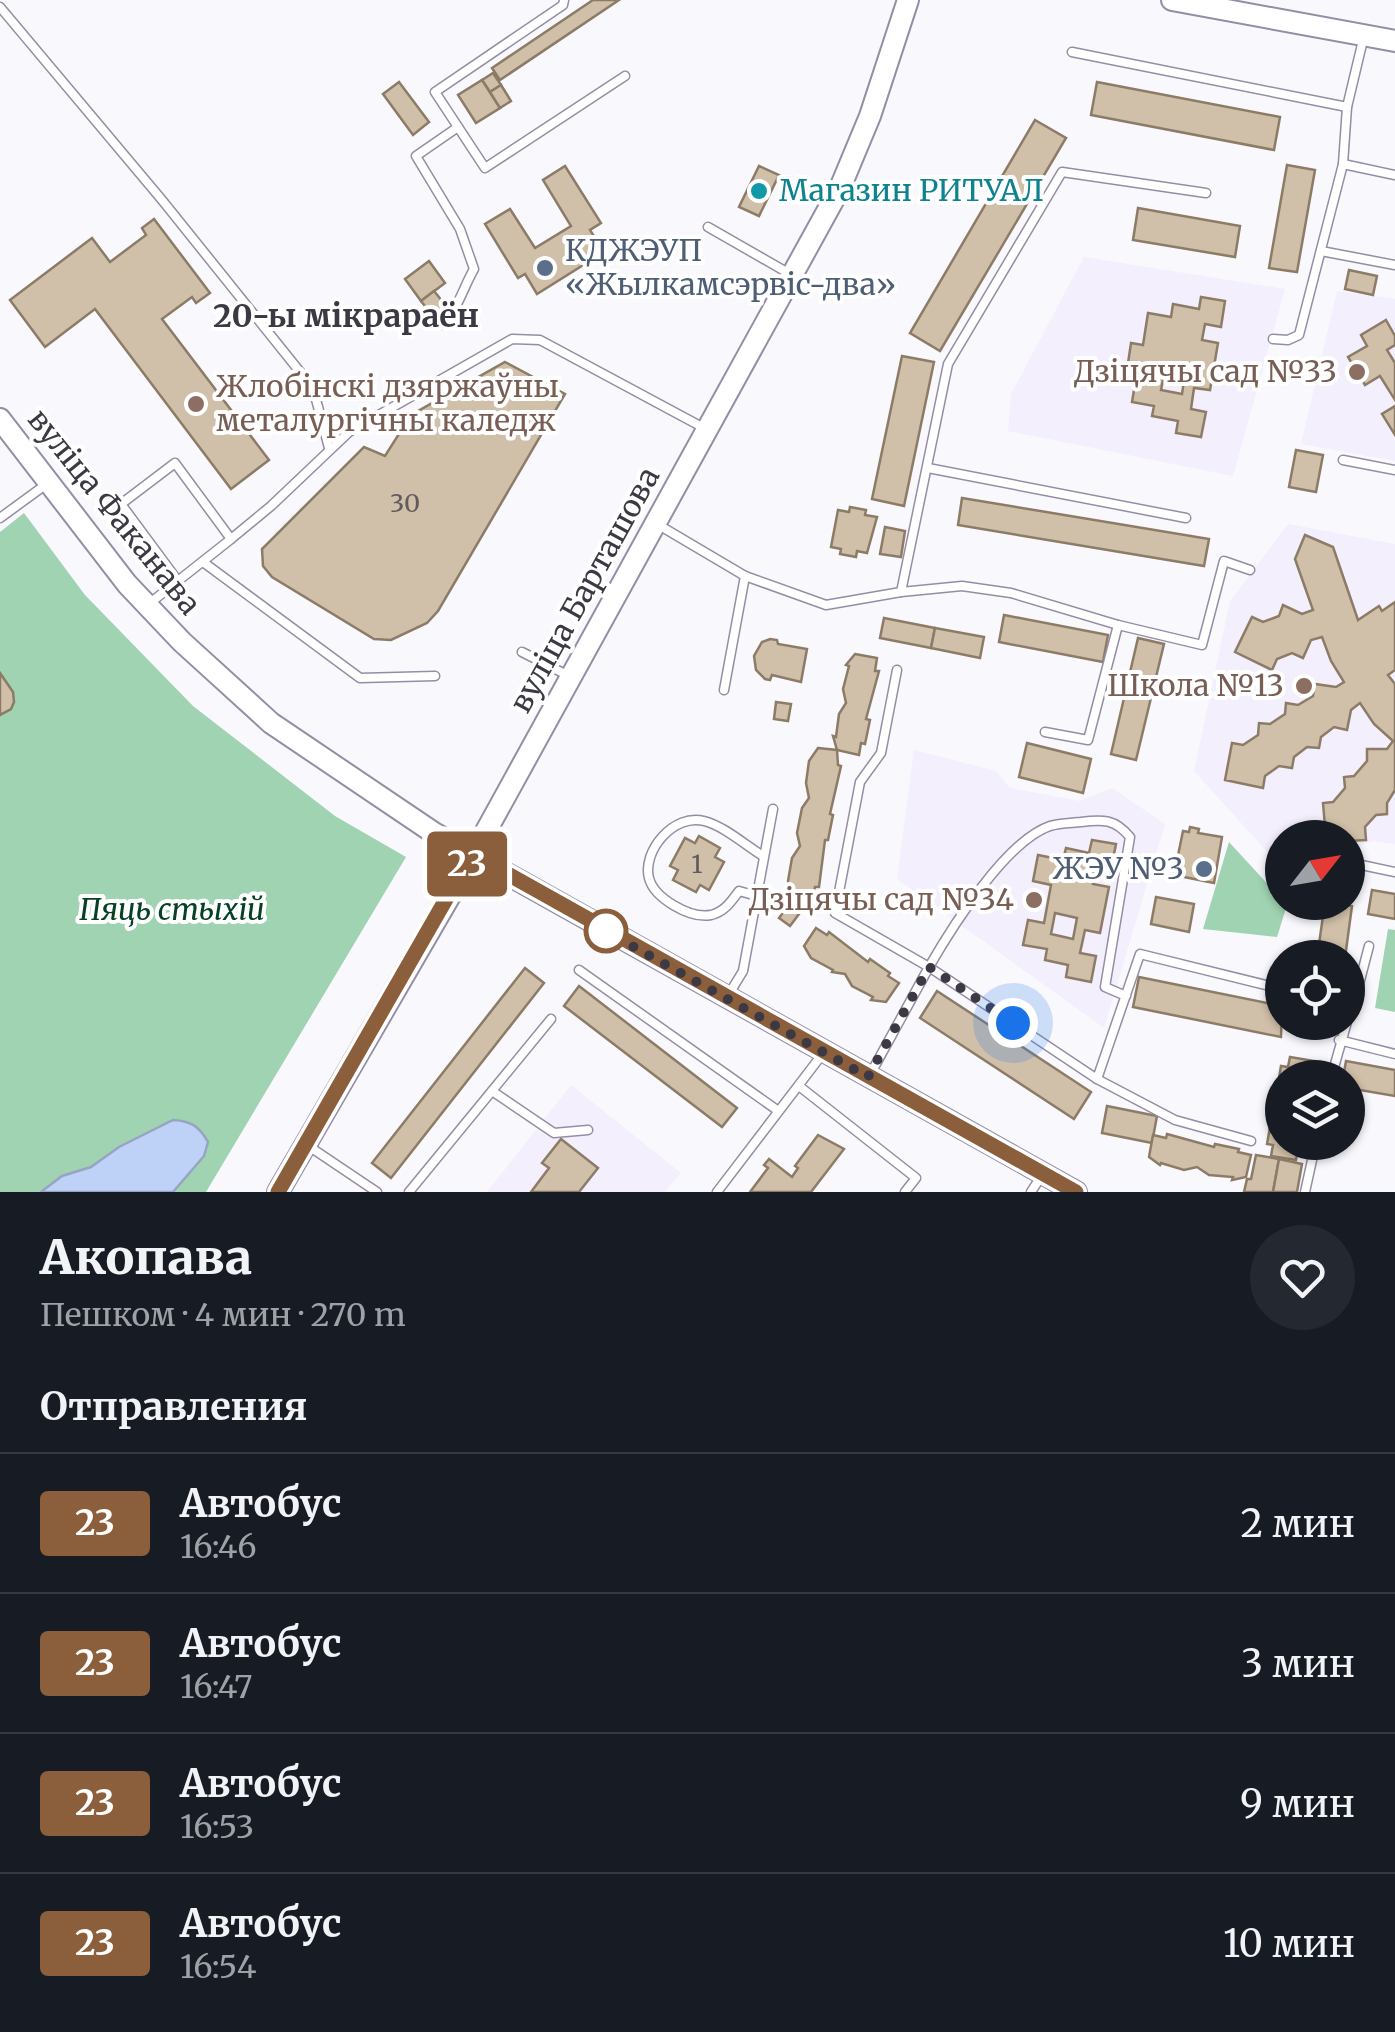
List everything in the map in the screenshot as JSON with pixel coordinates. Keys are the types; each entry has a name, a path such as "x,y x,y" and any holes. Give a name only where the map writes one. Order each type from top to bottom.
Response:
{"main road":[{"name":"вуліца Барташова","path":"278,1192 472,854 794,276 855,152 908,0"},
{"path":"1172,0 1395,41"},
{"name":"вуліца Факанава","path":"0,419 147,606 271,724 434,833 868,1077 1036,1183 1076,1192"}],"lane":[{"path":"564,0 563,5 435,92 485,168 625,76"},
{"path":"0,7 313,388 329,448"},
{"path":"1273,339 1288,340 1298,334 1343,164 1347,108 1364,35"},
{"path":"1072,52 1347,108"},
{"path":"442,324 455,312 458,297 474,269 460,229 416,156 458,126"},
{"path":"1343,164 1395,175"},
{"path":"901,592 948,364 1062,172 1206,193"},
{"path":"708,227 794,276"},
{"path":"1320,251 1395,265"},
{"path":"147,606 271,506 329,448 389,407 512,340 540,340 708,430"},
{"path":"1342,460 1395,470"},
{"path":"178,581 121,504 175,463 231,539"},
{"path":"928,468 1186,518"},
{"path":"0,518 48,482"},
{"path":"657,524 745,576 826,605 962,586 1011,593 1202,645 1224,562 1250,570"},
{"path":"203,562 360,678 435,676"},
{"path":"724,690 745,576"},
{"path":"1045,732 1088,740 1118,625"},
{"path":"522,652 571,677"},
{"path":"897,670 881,753 860,782 835,913 929,967 1097,1079 1175,1120 1252,1141"},
{"path":"727,998 743,971 774,809"},
{"path":"757,896 740,891 728,906 699,916 658,894 649,880 648,864 669,827 692,819 708,822 764,856"},
{"path":"868,1077 955,921 1021,843 1050,826 1104,819 1120,825 1130,836 1104,987 1126,996"},
{"path":"1365,866 1395,872"},
{"path":"1365,959 1369,946"},
{"path":"1097,1079 1140,954 1265,985"},
{"path":"579,970 777,1110"},
{"path":"409,1192 551,1019"},
{"path":"1335,1060 1339,1040 1395,1054"},
{"path":"717,1192 824,1052"},
{"path":"800,1086 916,1178 905,1192"},
{"path":"492,1091 554,1133 588,1130"},
{"path":"307,1144 377,1192"},
{"path":"1305,1192 1312,1160"}],"shaded area":[{"path":"1084,257 1285,289 1233,476 1008,431 1011,394"},
{"name":"Дзіцячы сад №33","path":"1337,291 1395,299 1395,461 1301,444"},
{"name":"Школа №13","path":"1288,524 1395,544 1395,844 1365,844 1365,820 1265,820 1265,849 1194,771 1230,601"},
{"name":"Дзіцячы сад №34","path":"914,750 996,771 1010,788 1080,801 1112,788 1165,824 1104,1028 897,879"},
{"path":"571,1085 681,1173 665,1192 487,1192"}],"green space":[{"name":"Пяць стыхій","path":"24,513 85,595 193,706 335,816 406,857 206,1192 0,1192 0,532"},
{"path":"1229,842 1265,881 1265,920 1282,920 1277,937 1203,929"},
{"path":"1388,929 1395,930 1395,1012 1375,1008"}],"water":[{"path":"173,1120 194,1125 208,1142 204,1156 173,1192 41,1192 62,1176 91,1167 119,1147"}],"building":[{"path":"593,0 619,0 500,80 492,68"},
{"path":"493,73 501,85 490,92 482,80"},
{"path":"482,80 500,108 476,123 458,95"},
{"path":"399,82 429,122 413,135 383,94"},
{"path":"1097,82 1280,117 1274,150 1091,115"},
{"path":"501,85 511,101 500,108 490,92"},
{"path":"1035,120 1066,138 940,351 910,333"},
{"path":"1287,165 1315,170 1297,272 1269,268"},
{"path":"565,166 601,223 590,230 604,252 537,294 525,274 518,278 485,224 510,209 535,248 571,226 543,180"},
{"name":"Магазин РИТУАЛ","path":"759,166 779,175 759,216 739,207"},
{"path":"1138,208 1240,226 1235,257 1133,240"},
{"name":"Жлобінскі дзяржаўны металургічны каледж","path":"154,219 210,293 196,303 192,297 162,319 269,460 231,489 95,309 45,347 10,300 92,238 110,262 146,235 142,228"},
{"path":"429,261 445,283 421,301 405,279"},
{"path":"1349,270 1377,276 1373,295 1345,289"},
{"path":"434,291 447,307 433,317 421,301"},
{"path":"1201,297 1225,301 1221,327 1205,324 1202,340 1218,343 1210,390 1194,388 1191,409 1206,412 1201,437 1176,433 1178,421 1152,416 1154,406 1132,402 1137,372 1127,370 1131,343 1143,345 1148,313 1171,317 1173,304 1199,309","holes":["1165,370 1185,374 1182,394 1161,390"]},
{"path":"1386,320 1395,336 1395,345 1387,350 1395,363 1395,400 1380,376 1365,385 1348,357 1367,346 1361,335"},
{"path":"902,356 934,362 904,506 872,499"},
{"path":"505,362 565,394 438,611 427,623 391,640 374,639 272,577 263,566 262,549 364,447 385,456 411,415"},
{"path":"1395,406 1395,435 1382,414"},
{"path":"1296,450 1323,455 1316,492 1289,487"},
{"path":"962,498 1209,539 1204,566 958,525"},
{"path":"850,507 877,517 867,553 857,551 856,557 840,554 841,549 831,547 838,510 849,512"},
{"path":"885,527 905,531 901,557 880,554"},
{"path":"1305,535 1333,547 1358,620 1379,606 1382,611 1395,602 1395,670 1388,675 1395,684 1395,790 1387,803 1387,814 1376,815 1365,827 1365,820 1324,820 1323,803 1333,802 1345,788 1344,777 1354,776 1367,761 1367,749 1387,749 1393,741 1374,724 1360,703 1351,710 1347,730 1334,727 1321,737 1319,748 1307,747 1294,757 1292,768 1279,766 1265,776 1263,788 1225,780 1232,743 1243,745 1258,735 1259,723 1270,724 1285,714 1286,703 1298,705 1313,696 1315,684 1336,687 1344,682 1322,637 1311,640 1303,658 1292,653 1277,659 1272,670 1235,652 1252,617 1263,622 1279,616 1283,605 1302,614 1313,610 1295,559"},
{"path":"1004,615 1108,635 1103,662 999,642"},
{"path":"884,618 935,628 931,648 880,638"},
{"path":"935,628 984,637 980,658 931,648"},
{"path":"1138,638 1164,644 1136,760 1111,754"},
{"path":"770,639 807,649 801,682 772,675 770,680 765,679 756,670 754,656 762,642"},
{"path":"855,654 877,658 875,671 879,671 866,719 870,720 865,744 861,743 859,755 837,750 833,736 836,737 839,714 846,703 846,665"},
{"path":"0,673 13,692 14,702 11,709 0,715"},
{"path":"776,702 791,704 788,721 774,719"},
{"path":"1027,743 1091,759 1083,793 1019,777"},
{"path":"818,748 837,750 841,766 819,887 815,887 812,900 790,895 788,881 792,858 800,846 797,833 802,808 809,798 809,761"},
{"path":"1190,827 1199,829 1198,833 1222,837 1214,883 1174,875 1183,831 1189,832"},
{"path":"699,836 720,848 715,857 724,862 709,890 700,885 696,892 673,880 678,870 670,866 685,838 695,843"},
{"path":"1092,840 1116,844 1111,869 1096,867 1093,884 1109,887 1100,933 1085,930 1080,953 1096,956 1091,982 1066,977 1068,965 1045,960 1047,949 1023,945 1028,920 1044,923 1051,885 1033,881 1038,855 1063,860 1066,848 1089,853","holes":["1055,913 1077,918 1073,939 1051,934"]},
{"path":"1372,890 1395,894 1395,919 1368,914"},
{"path":"1156,897 1194,904 1189,932 1151,924"},
{"path":"788,906 799,914 790,926 779,918"},
{"path":"1322,920 1350,920 1347,940 1320,940"},
{"path":"816,928 827,935 829,932 868,962 870,959 890,973 888,976 899,983 886,1002 871,1000 873,997 852,986 845,974 832,972 811,958 804,946"},
{"path":"525,968 544,983 391,1178 372,1163"},
{"path":"1139,977 1265,1003 1265,1034 1133,1007"},
{"path":"579,986 737,1108 722,1127 564,1006"},
{"path":"937,991 1091,1092 1074,1119 920,1018"},
{"path":"1365,1064 1395,1070 1395,1096 1365,1091"},
{"path":"1107,1106 1157,1116 1152,1143 1102,1133"},
{"path":"1167,1134 1251,1155 1246,1177 1232,1180 1233,1177 1209,1175 1197,1167 1184,1170 1160,1165 1149,1157 1153,1135 1166,1138"},
{"path":"818,1135 844,1149 811,1192 750,1192 768,1168 764,1165 769,1159 792,1177 798,1168 795,1166"},
{"path":"561,1139 598,1168 579,1192 531,1192 549,1168 542,1163"},
{"path":"1256,1155 1279,1160 1273,1192 1244,1192 1247,1179 1251,1179"},
{"path":"1279,1160 1302,1164 1297,1192 1273,1192"}],"bus line":[{"name":"23","path":"278,1192 472,854 1076,1192"}],"place":[{"name":"Магазин РИТУАЛ","path":"759,191"},
{"name":"КДЖЭУП «Жылкамсэрвіс-два»","path":"545,268"},
{"name":"Дзіцячы сад №33","path":"1357,372"},
{"name":"Жлобінскі дзяржаўны металургічны каледж","path":"196,404"},
{"name":"Школа №13","path":"1304,686"},
{"name":"ЖЭУ №3","path":"1204,869"},
{"name":"Дзіцячы сад №34","path":"1034,900"}],"district":[{"name":"20-ы мікрараён","path":"346,316"}],"route":[{"path":"606,931 596,926 868,1077 929,967 1013,1023"}]}
